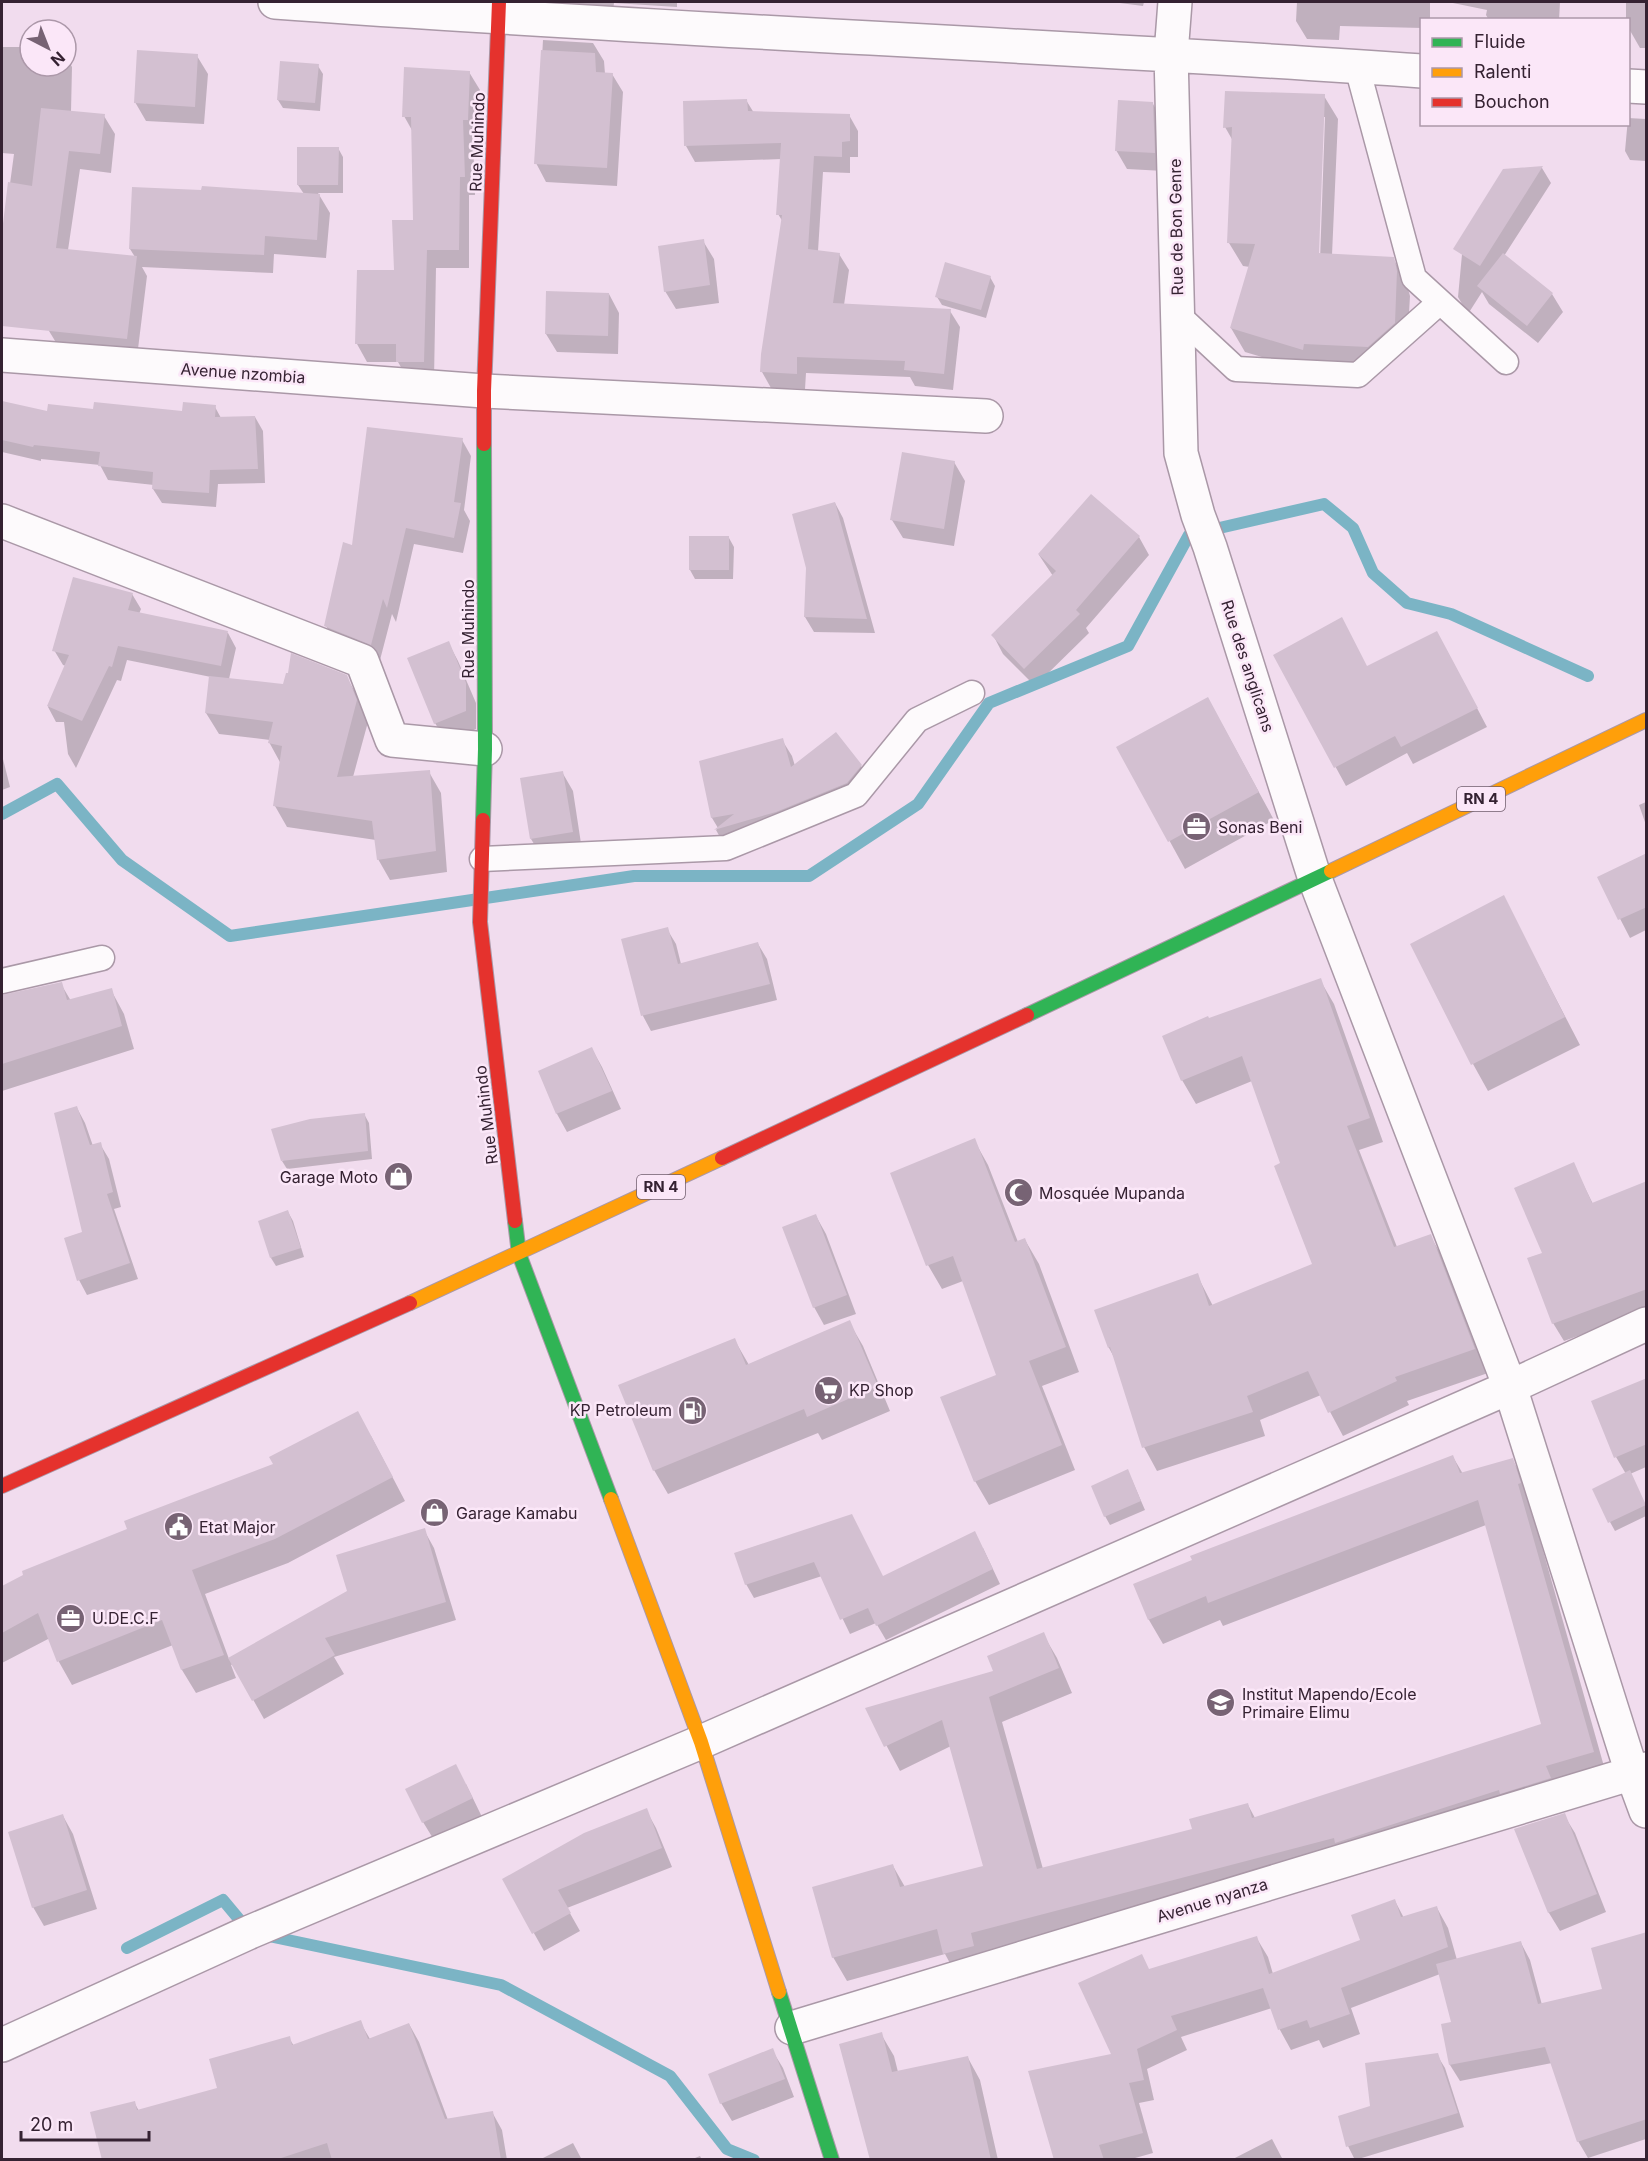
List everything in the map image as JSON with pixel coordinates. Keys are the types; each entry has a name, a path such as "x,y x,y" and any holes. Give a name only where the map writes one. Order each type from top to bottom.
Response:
{"main road":[{"name":"Rue Muhindo","path":"499,10 484,391 485,749 480,922 519,1254 701,1742 832,2160"},
{"name":"RN 4","path":"2,1486 519,1254 1647,720"}],"street":[{"path":"275,2 499,10 1420,71"},
{"name":"Rue de Bon Genre","path":"1175,2 1172,54 1181,453"},
{"path":"1630,86 1647,87"},
{"name":"Avenue nzombia","path":"2,355 484,391 986,416"},
{"name":"Rue des anglicans","path":"1181,453 1198,515 1315,879 1510,1387 1639,1771 1647,1811"},
{"path":"2,521 362,661 392,740 485,749"},
{"path":"2,2045 250,1932 701,1742 1510,1387 1647,1324"},
{"name":"Avenue nyanza","path":"792,2028 1639,1771"}],"lane":[{"path":"1357,67 1414,278 1506,362"},
{"path":"1178,315 1236,369 1358,375 1440,302"},
{"path":"482,870 726,848 856,795 917,720 972,693"},
{"path":"2,981 102,958"}],"building":[{"path":"137,50 198,54 195,107 134,103"},
{"path":"541,50 595,53 596,72 613,73 607,168 534,164"},
{"path":"280,61 319,64 315,103 277,100"},
{"path":"404,67 470,71 468,120 463,120 465,177 460,177 459,250 427,250 424,362 396,362 396,344 355,344 357,270 394,270 392,220 413,220 411,117 402,117"},
{"path":"1225,91 1325,94 1319,253 1394,257 1397,271 1395,323 1368,347 1304,344 1303,350 1230,328 1255,244 1227,243 1232,127 1223,128"},
{"path":"747,99 748,111 850,114 850,141 842,142 842,157 814,156 808,249 840,253 833,303 951,309 944,374 904,370 905,361 797,357 797,374 760,372 782,215 776,215 781,143 684,146 683,101"},
{"path":"1118,100 1153,102 1155,153 1115,151"},
{"path":"41,108 105,114 100,154 69,151 56,248 137,256 127,339 2,326 2,232 8,182 32,186"},
{"path":"297,147 339,147 338,185 297,185"},
{"path":"1543,166 1480,266 1453,249 1503,169"},
{"path":"202,186 320,194 317,240 265,236 264,255 129,249 132,187 201,190"},
{"path":"704,239 710,285 664,292 658,246"},
{"path":"1503,253 1553,293 1527,326 1477,286"},
{"path":"945,262 991,276 981,310 935,297"},
{"path":"546,291 609,293 608,336 545,334"},
{"path":"2,401 47,411 48,404 93,409 94,402 182,411 183,402 216,405 215,417 255,416 258,469 210,470 209,493 152,489 153,472 98,466 100,452 34,445 33,447 2,440"},
{"path":"367,427 463,438 454,502 461,503 454,538 406,528 387,608 383,599 371,645 324,626 343,542 352,545"},
{"path":"902,452 955,461 944,529 890,520"},
{"path":"1091,494 1140,536 1076,610 1080,614 1024,669 991,635 1056,571 1038,554"},
{"path":"835,502 867,619 804,617 806,568 792,514"},
{"path":"689,536 729,536 729,570 689,570"},
{"path":"73,577 133,593 128,610 228,631 221,666 118,646 112,667 109,666 82,721 47,706 69,655 52,651"},
{"path":"1342,617 1367,666 1437,631 1478,708 1401,747 1395,736 1334,768 1273,655"},
{"path":"449,641 466,683 466,711 434,724 407,658"},
{"path":"291,653 347,675 357,700 337,777 430,770 436,851 377,860 372,821 273,806 282,746 268,743 273,722 205,713 209,676 283,684 286,673 288,673"},
{"path":"1208,697 1259,792 1168,842 1116,747"},
{"path":"836,732 862,765 847,783 776,812 714,830 734,814 711,818 699,761 783,738 791,767"},
{"path":"563,771 573,832 530,839 520,778"},
{"path":"1647,853 1647,907 1618,920 1597,877"},
{"path":"1504,895 1565,1017 1471,1065 1410,944"},
{"path":"668,927 678,964 758,942 770,984 641,1016 621,939"},
{"path":"1321,978 1370,1118 1347,1126 1394,1247 1431,1234 1475,1349 1395,1377 1397,1381 1328,1413 1308,1371 1247,1396 1253,1412 1142,1448 1110,1347 1108,1348 1094,1310 1198,1273 1209,1306 1312,1264 1274,1166 1280,1163 1242,1056 1181,1081 1162,1036 1208,1016 1209,1018"},
{"path":"62,982 67,1000 112,988 122,1026 2,1064 2,995"},
{"path":"592,1047 612,1091 556,1114 538,1071"},
{"path":"77,1106 90,1145 101,1142 113,1192 107,1194 130,1263 77,1281 64,1238 82,1232 54,1113"},
{"path":"365,1113 368,1151 281,1161 271,1129 310,1119"},
{"path":"975,1138 1015,1242 1025,1238 1066,1347 1029,1361 1062,1445 974,1482 940,1397 996,1375 953,1256 926,1266 890,1173"},
{"path":"1574,1162 1592,1203 1647,1181 1647,1289 1552,1324 1527,1258 1542,1253 1514,1188"},
{"path":"288,1210 301,1248 270,1258 258,1221"},
{"path":"816,1214 847,1295 813,1308 782,1227"},
{"path":"850,1320 878,1386 807,1417 804,1409 653,1471 618,1385 735,1338 746,1365"},
{"path":"1647,1378 1647,1444 1614,1458 1591,1401"},
{"path":"358,1411 393,1477 275,1539 192,1570 224,1655 181,1670 162,1620 57,1662 38,1613 2,1633 2,1586 23,1575 22,1571 127,1529 124,1521 273,1464 269,1457"},
{"path":"1453,1455 1460,1473 1513,1458 1521,1483 1518,1484 1594,1752 1546,1766 1551,1778 1500,1794 1499,1790 1335,1843 1334,1838 971,1933 974,1946 943,1954 937,1929 832,1958 812,1887 893,1864 900,1887 983,1866 942,1720 884,1747 865,1708 993,1671 987,1656 1044,1632 1059,1668 989,1697 1037,1869 1192,1829 1189,1819 1248,1803 1252,1818 1541,1724 1478,1500 1208,1603 1206,1596 1148,1620 1133,1584 1192,1560 1190,1556"},
{"path":"1128,1469 1141,1501 1104,1517 1091,1486"},
{"path":"1630,1470 1646,1505 1608,1523 1592,1489"},
{"path":"852,1514 883,1576 975,1531 993,1569 876,1626 868,1608 840,1620 814,1562 745,1585 734,1553"},
{"path":"425,1528 446,1602 325,1638 335,1655 252,1701 228,1658 347,1591 336,1555"},
{"path":"456,1764 473,1798 422,1823 405,1789"},
{"path":"647,1808 662,1848 558,1890 571,1913 532,1934 502,1879 584,1833"},
{"path":"1565,1813 1597,1894 1548,1913 1514,1829"},
{"path":"63,1814 87,1890 32,1908 8,1832"},
{"path":"1395,1899 1401,1917 1437,1906 1448,1947 1341,1988 1350,2014 1310,2028 1307,2020 1278,2030 1263,1988 1171,2016 1177,2030 1137,2049 1144,2080 1129,2083 1143,2133 1099,2145 1104,2160 1054,2160 1028,2071 1111,2054 1078,1983 1142,1954 1149,1969 1257,1936 1269,1974 1360,1940 1351,1915"},
{"path":"1647,1932 1647,2119 1577,2142 1545,2047 1449,2065 1441,2024 1451,2022 1436,1964 1521,1941 1538,2004 1602,1989 1591,1948"},
{"path":"361,2020 368,2039 409,2023 445,2119 493,2111 501,2160 332,2160 327,2143 275,2160 102,2160 90,2112 135,2101 137,2110 217,2088 209,2059 290,2036 292,2045"},
{"path":"882,2032 892,2072 968,2056 991,2160 870,2160 839,2044"},
{"path":"773,2048 785,2079 720,2104 708,2074"},
{"path":"1438,2053 1458,2113 1346,2147 1338,2116 1370,2106 1365,2063"}],"waterway":[{"path":"2,814 57,784 122,860 230,936 634,876 809,876 918,804 989,703 1128,646 1189,535 1324,504 1353,528 1373,573 1407,603 1451,614 1588,676"},
{"path":"127,1948 223,1900 248,1930"},
{"path":"264,1935 501,1985 670,2076 727,2149 754,2160"}],"traffic: fast":[{"path":"483,820 485,749 484,444"},
{"path":"1027,1015 1331,871"},
{"path":"515,1221 519,1254 611,1499"},
{"path":"779,1992 832,2160"}],"traffic: slow":[{"path":"1331,871 1646,720"},
{"path":"410,1303 722,1158"},
{"path":"611,1499 701,1742 779,1992"}],"traffic: jam":[{"path":"484,444 499,2"},
{"path":"483,820 480,922 515,1221"},
{"path":"722,1158 1027,1015"},
{"path":"2,1486 410,1303"}],"place":[{"name":"Sonas Beni","path":"1197,827"},
{"name":"Garage Moto","path":"399,1177"},
{"name":"Mosquée Mupanda","path":"1018,1193"},
{"name":"KP Shop","path":"828,1390"},
{"name":"KP Petroleum","path":"693,1410"},
{"name":"Garage Kamabu","path":"435,1513"},
{"name":"Etat Major","path":"178,1527"},
{"name":"U.DE.C.F","path":"71,1618"},
{"name":"Institut Mapendo/Ecole Primaire Elimu","path":"1221,1703"}]}
